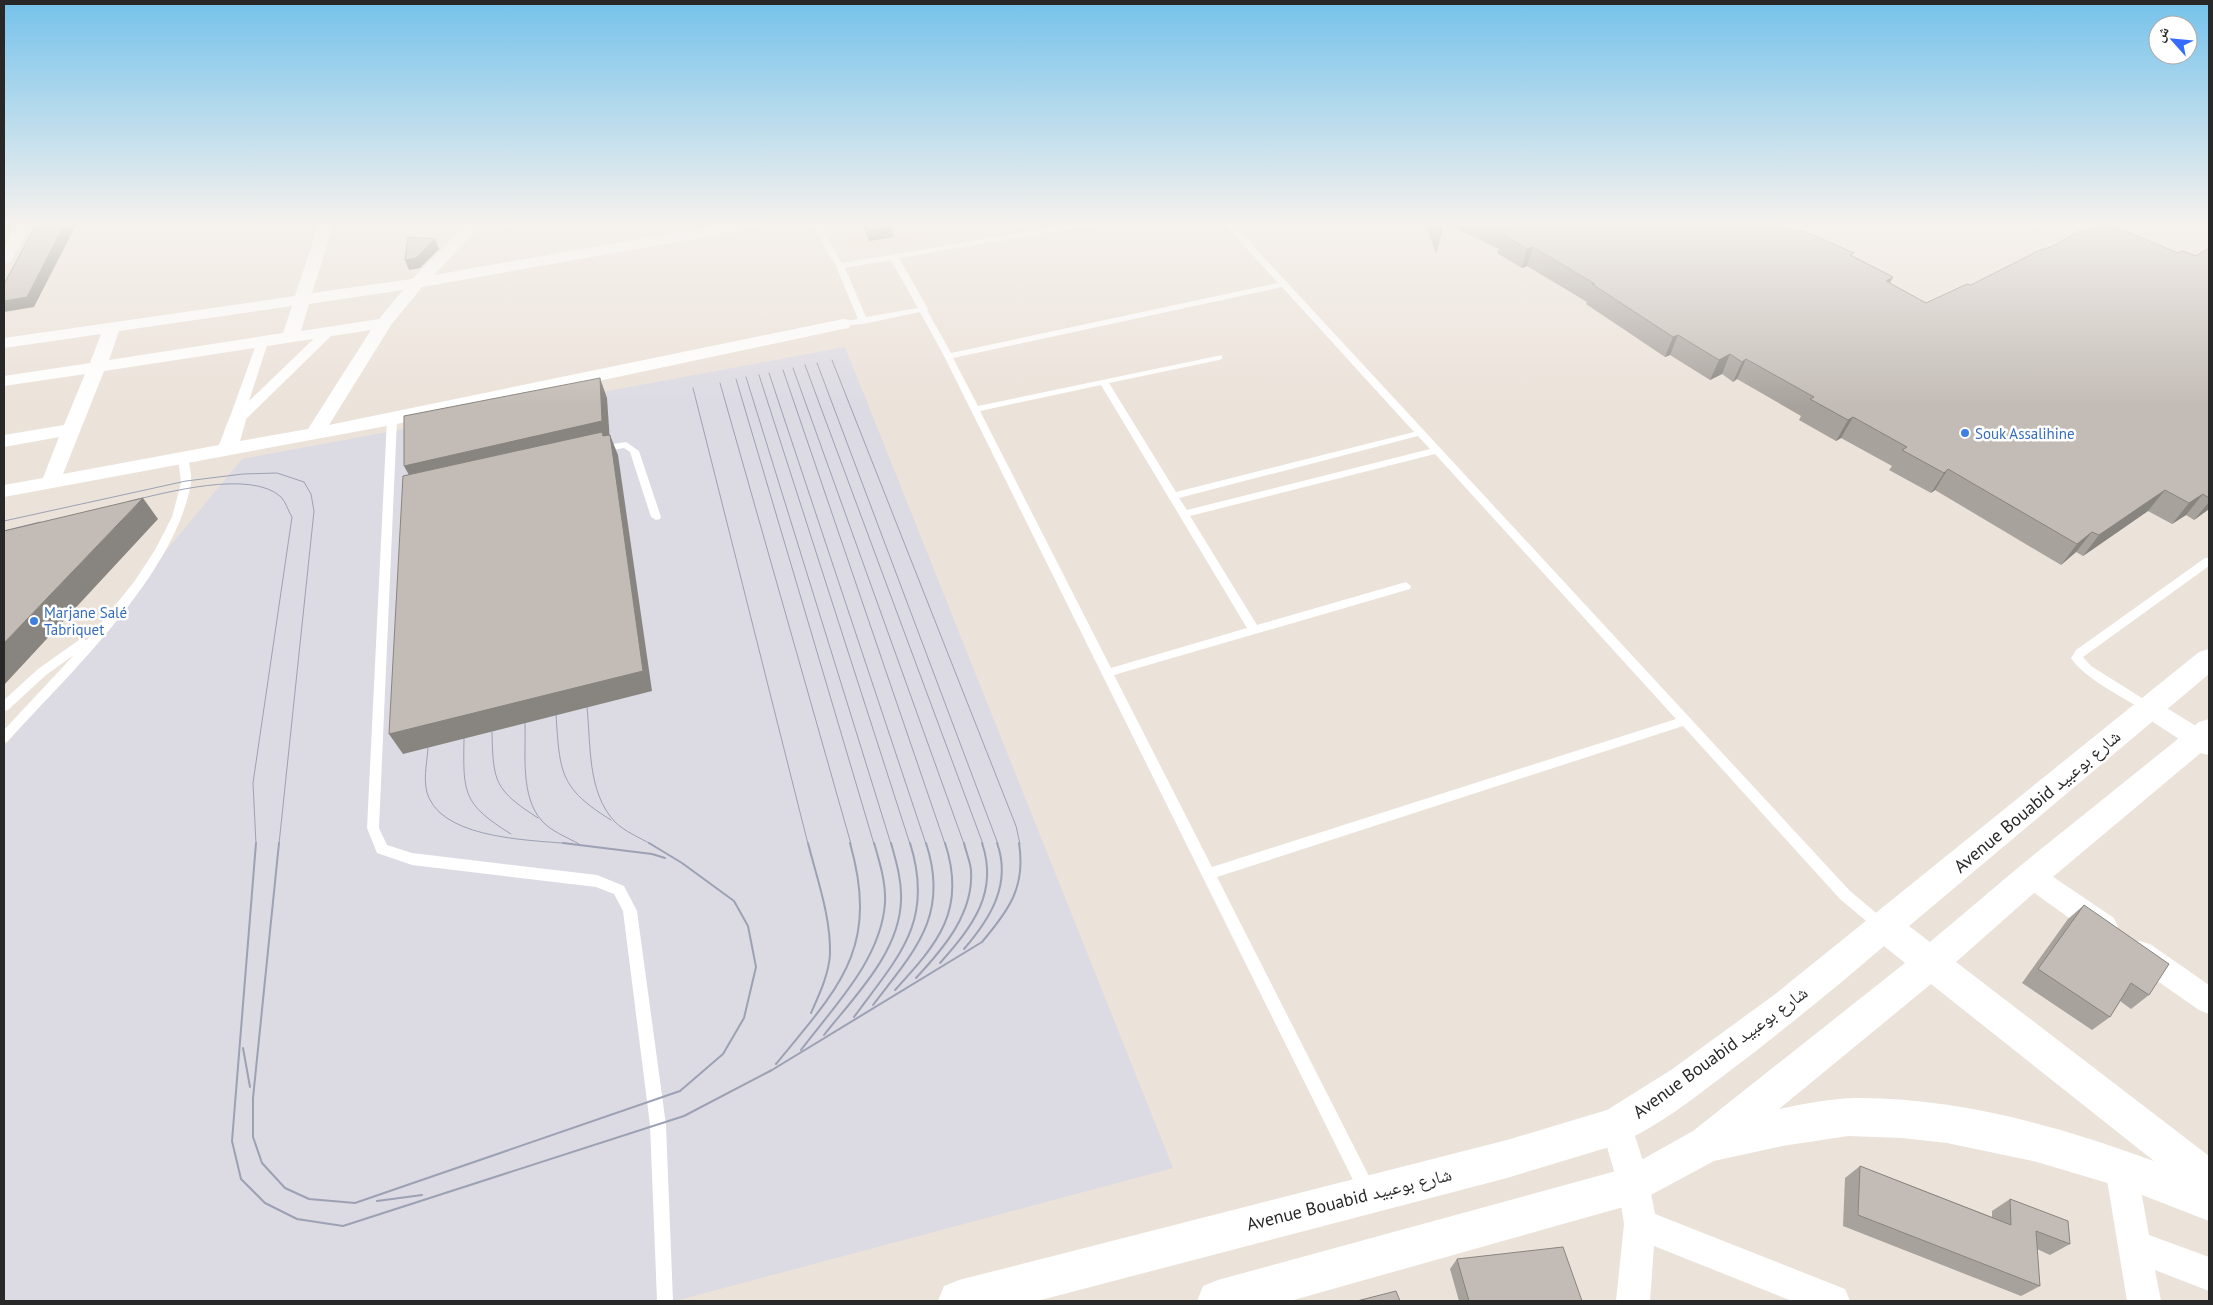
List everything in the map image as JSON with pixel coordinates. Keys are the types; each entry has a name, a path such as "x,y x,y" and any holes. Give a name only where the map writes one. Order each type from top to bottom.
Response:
{"street":[{"path":"290,338 306,284"},
{"path":"4,343 411,284"},
{"path":"315,433 384,323 416,284"},
{"path":"4,381 384,323"},
{"path":"4,491 392,419 843,324"},
{"path":"51,481 69,430 98,367 112,327"},
{"path":"237,420 329,332"},
{"path":"228,448 262,342"},
{"path":"4,441 69,430"},
{"name":"Avenue Bouabid شارع بوعبيد","path":"959,1301 1507,1159 1616,1126 1684,1083 1786,1007 2149,708 2206,666"},
{"path":"1218,1301 1634,1185 1706,1144 1930,964 2031,876 2206,738 2149,708"},
{"path":"2031,876 2209,1001"},
{"path":"1885,927 2209,1180"},
{"path":"1706,1144 1790,1125 1855,1117 1946,1125 2037,1143 2121,1168 2209,1202"},
{"path":"1616,1126 1634,1185 1640,1224 1633,1301"},
{"path":"2121,1168 2144,1301"},
{"path":"1640,1224 1833,1301"},
{"path":"2135,1246 2209,1274"}],"lane":[{"path":"847,284 863,321"},
{"path":"909,284 975,409 1368,1194"},
{"path":"948,356 1284,284 1845,895 1885,927"},
{"path":"843,324 924,309"},
{"path":"975,409 1219,357"},
{"path":"1104,382 1254,630"},
{"path":"392,419 393,496 373,828 382,849 412,859 597,881 619,890 630,911 658,1125 666,1301"},
{"path":"1173,496 1420,433"},
{"path":"589,452 618,445 632,448 656,517"},
{"path":"1184,514 1436,451"},
{"path":"4,738 100,631 144,578 176,518 186,481 183,457"},
{"path":"2149,708 2087,669 2078,658 2080,653 2209,561"},
{"path":"1107,673 1406,586"},
{"path":"4,708 42,672 100,631"},
{"path":"1208,874 1685,721"}],"shaded area":[{"path":"845,347 1173,1168 675,1301 4,1301 4,747 242,459"}],"building":[{"path":"4,284 34,284 27,297 4,301"},
{"path":"1592,284 1891,284 1926,303 1967,284 2209,284 2209,498 2203,494 2189,503 2165,490 2099,535 2092,532 2077,544 1948,469 1944,473 1902,450 1907,447 1853,417 1848,420 1810,399 1814,397 1746,359 1742,362 1730,354 1719,360 1678,335 1673,337"},
{"path":"600,378 602,421 404,466 404,416"},
{"path":"602,432 603,436 610,435 643,671 389,734 403,476"},
{"path":"143,498 4,643 4,531"},
{"path":"2084,905 2169,964 2149,995 2131,983 2110,1017 2038,969"},
{"path":"1860,1166 2011,1225 2010,1199 2068,1221 2070,1244 2036,1231 2040,1286 1858,1215"},
{"path":"1563,1247 1582,1301 1469,1301 1457,1259"},
{"path":"1396,1291 1400,1301 1357,1301"}],"tram line":[{"path":"832,360 1016,826 1020,844"},
{"path":"817,363 998,844"},
{"path":"805,365 983,844"},
{"path":"793,368 964,844"},
{"path":"783,370 945,844"},
{"path":"769,373 926,844"},
{"path":"759,375 910,844"},
{"path":"746,377 891,844"},
{"path":"736,379 874,844"},
{"path":"720,383 851,844"},
{"path":"693,388 808,844"},
{"path":"4,521 186,481 243,474 277,473 304,482 311,494 314,511 279,844"},
{"path":"130,501 207,485 250,485 267,489 281,497 292,517 253,783 256,843"},
{"path":"4,531 40,522"},
{"path":"587,707 592,768 599,797 615,822 651,844"},
{"path":"556,715 561,765 566,777 572,788 581,798 611,820"},
{"path":"525,723 525,761 530,800 542,821 550,828 579,844"},
{"path":"492,732 494,763 499,784 513,800 538,818"},
{"path":"464,739 464,773 469,796 483,814 511,834"},
{"path":"428,748 427,792 439,812 454,822 473,830 515,839 567,843"},
{"path":"256,843 232,1141 241,1179 265,1203 297,1219 343,1226 684,1116 772,1070 982,942 1000,919 1013,897 1020,873 1019,843"},
{"path":"279,843 253,1098 253,1137 262,1163 285,1188 309,1199 355,1203 680,1091 723,1054 744,1018 756,967 748,926 734,901 682,863 649,843"},
{"path":"567,843 573,844"},
{"path":"567,843 652,854 665,858"},
{"path":"808,843 826,912 830,940 830,954 826,977 811,1013"},
{"path":"776,1064 818,1012 835,988 848,964 856,939 860,911 858,880 850,843"},
{"path":"801,1050 854,982 875,944 882,924 885,888 874,843"},
{"path":"824,1035 873,973 893,938 899,919 901,886 891,843"},
{"path":"854,1017 898,956 908,937 915,917 918,895 917,871 910,843"},
{"path":"873,1005 914,949 924,931 931,912 934,892 932,869 926,843"},
{"path":"895,990 924,957 936,940 950,907 953,888 951,867 945,843"},
{"path":"916,978 937,955 955,929 968,901 971,886 971,870 964,843"},
{"path":"940,963 972,922 985,893 987,878 986,861 982,843"},
{"path":"964,949 982,926 996,900 1002,873 997,843"},
{"path":"243,1048 250,1087"},
{"path":"377,1201 422,1195"}],"place":[{"name":"Souk Assalihine","path":"1965,433"},
{"name":"Marjane Salé Tabriquet","path":"34,621"}]}
